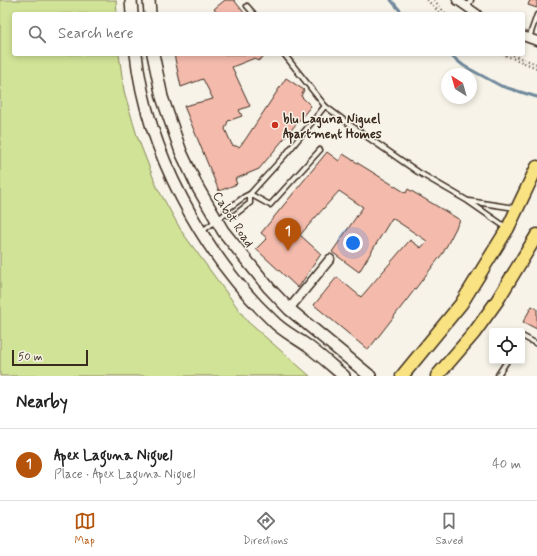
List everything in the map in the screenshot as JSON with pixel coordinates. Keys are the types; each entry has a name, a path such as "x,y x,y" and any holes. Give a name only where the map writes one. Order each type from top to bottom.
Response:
{"main road":[{"path":"131,0 132,12"},
{"path":"149,0 150,12"},
{"path":"136,56 146,105 158,144 170,174 188,211 210,247 235,280 272,321 310,347 344,376"},
{"name":"Cabot Road","path":"153,56 162,96 181,152 198,188 221,217 222,231 269,288 289,309 370,376"},
{"path":"402,376 461,304 508,229 537,167"},
{"path":"437,376 474,333 497,301 537,235"}],"street":[{"path":"457,0 474,12"},
{"path":"289,309 330,259"}],"lane":[{"path":"467,8 471,0"},
{"path":"247,6 252,12"},
{"path":"530,38 537,15"},
{"path":"286,56 325,106 353,128 418,172 468,200 508,229"},
{"path":"201,232 221,217 226,210 250,194 287,153 325,106"},
{"path":"250,194 270,205 320,150"},
{"path":"221,217 233,216 250,203 250,194"},
{"path":"468,200 518,208"},
{"path":"525,338 537,344"},
{"path":"498,376 505,364"}],"path":[{"path":"427,0 439,12"},
{"path":"434,0 444,12"},
{"path":"507,56 537,68"},
{"path":"515,56 537,64"}],"green space":[{"path":"0,0 116,0 117,12 12,12 12,56 119,56 124,91 137,136 157,187 182,232 248,322 310,376 0,376"}],"building":[{"path":"225,0 234,0 243,12 216,12 214,9"},
{"path":"530,0 537,0 537,8 528,5"},
{"name":"blu Laguna Niguel Apartment Homes","path":"174,56 264,56 258,61 255,58 232,67 250,106 239,110 242,116 228,121 225,129 232,145 239,147 286,78 304,90 301,96 311,106 259,169 235,179 237,184 219,191 184,106 213,99 203,79 181,87"},
{"path":"327,152 339,161 343,154 406,193 408,189 460,220 443,253 368,350 314,305 337,277 361,297 410,240 421,248 427,241 392,218 359,272 332,252 363,207 339,191 300,235 321,254 298,288 256,249 267,238 261,233"},
{"path":"532,306 537,309 537,329 523,322"}],"waterway":[{"path":"391,0 401,12"},
{"path":"452,56 464,66 501,86 537,97"}],"place":[{"name":"blu Laguna Niguel Apartment Homes","path":"275,125"},
{"name":"Apex Laguna Niguel","path":"288,251"}]}
